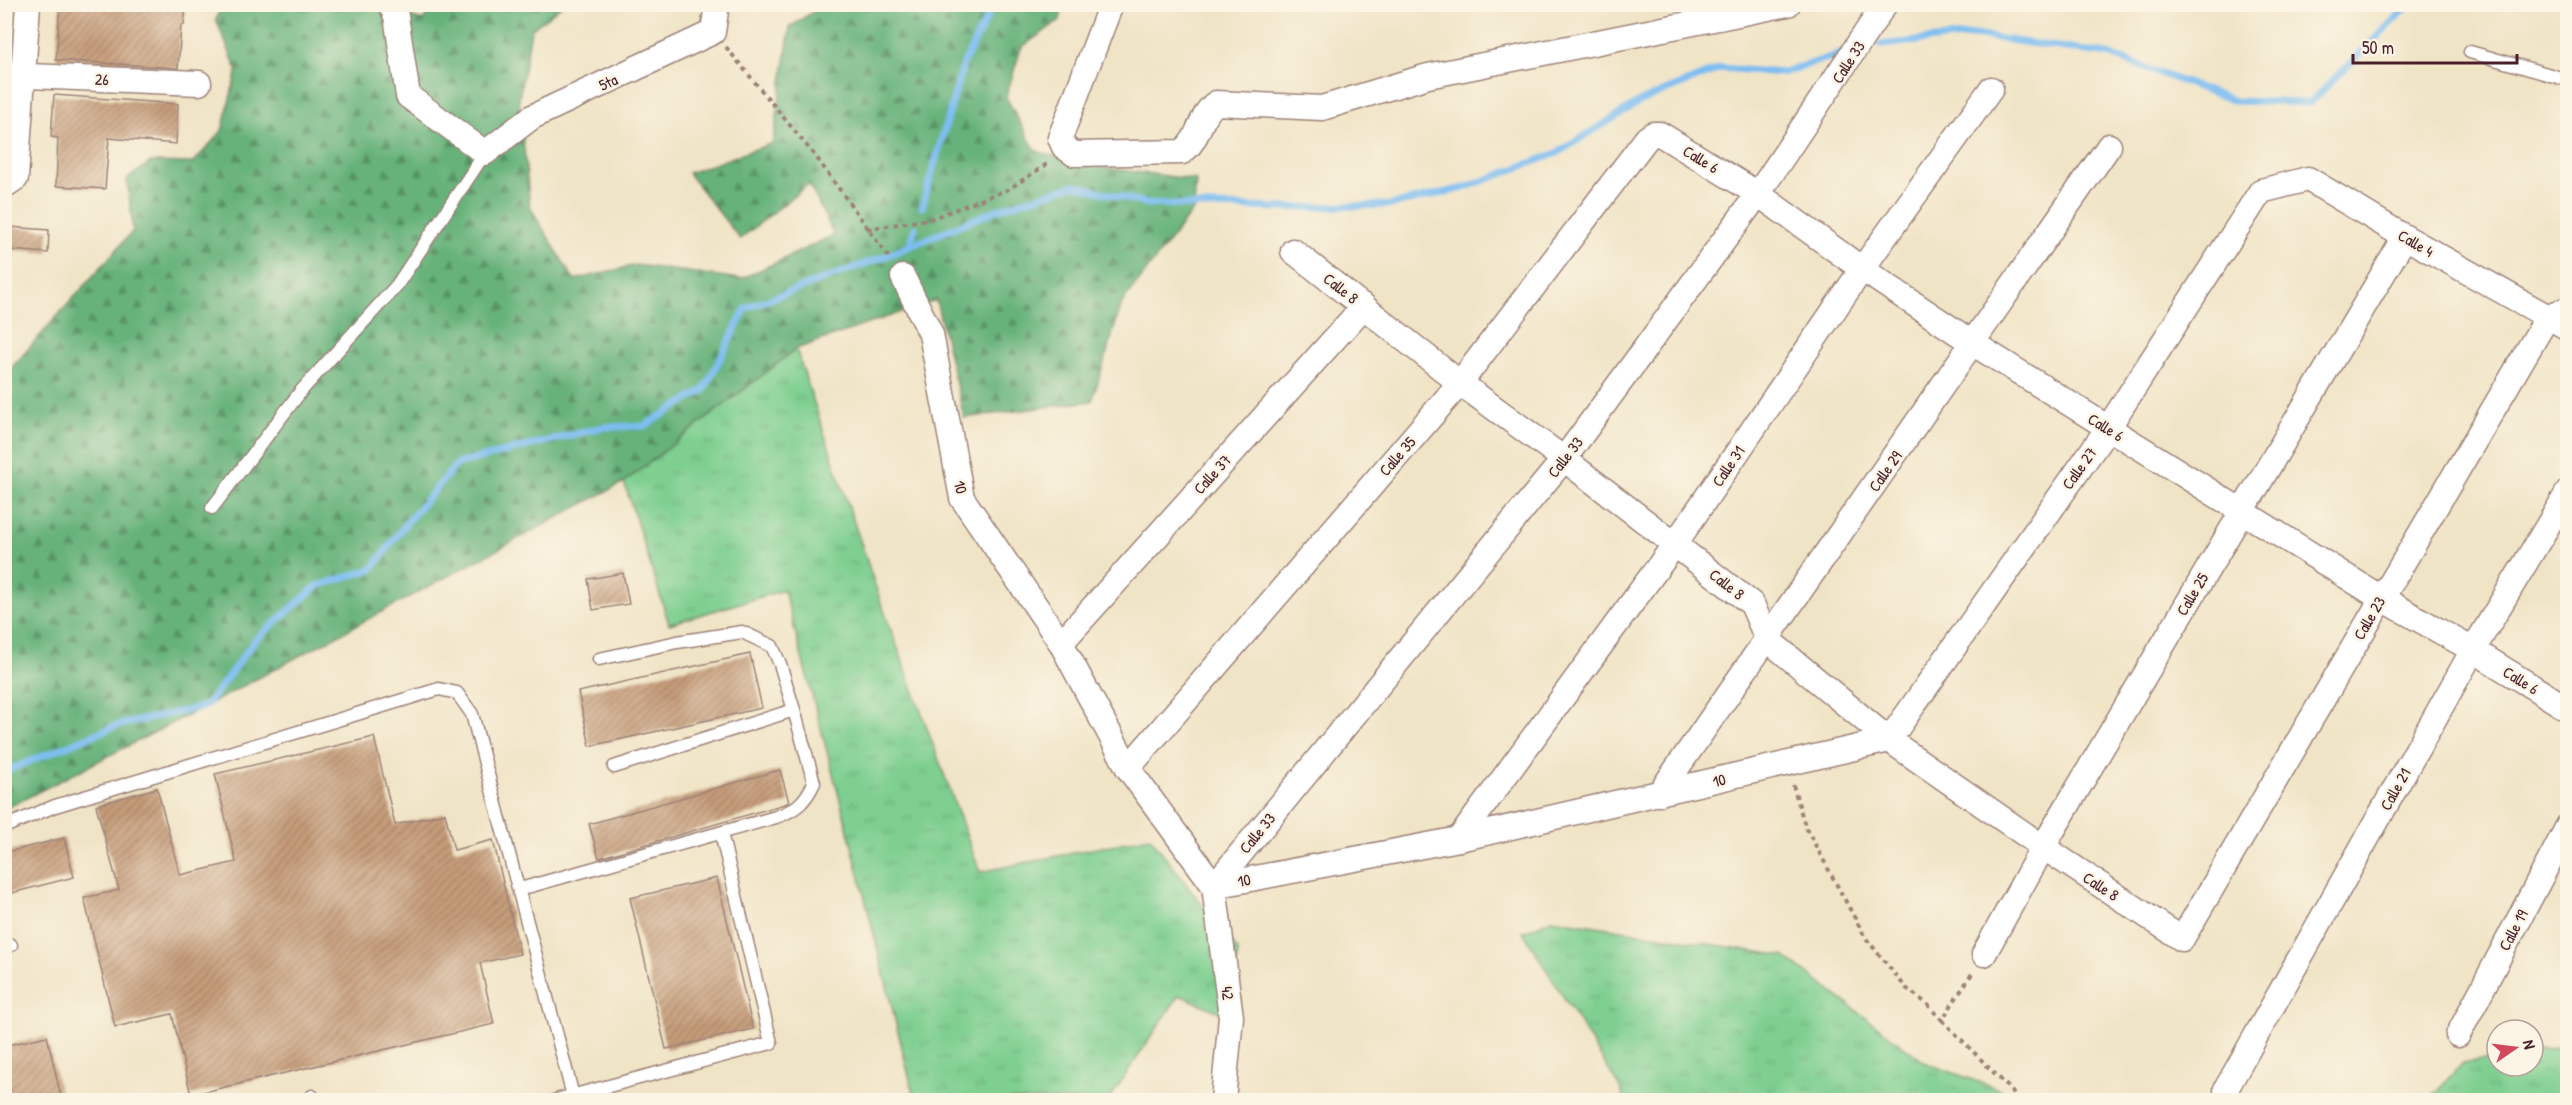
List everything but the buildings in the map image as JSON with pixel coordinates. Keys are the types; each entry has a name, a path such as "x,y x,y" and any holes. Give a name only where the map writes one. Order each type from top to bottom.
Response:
{"street":[{"path":"8,185 16,178 14,76 28,4"},
{"path":"713,32 717,4"},
{"path":"1111,4 1059,138 1064,147 1074,154 1182,152 1191,146 1208,108 1216,103 1322,108 1428,76 1787,5"},
{"name":"Calle 33","path":"1214,886 1564,459 1758,194 1885,4"},
{"path":"393,10 408,96 485,153"},
{"name":"5ta","path":"485,153 532,117 713,32"},
{"name":"26","path":"14,76 199,82"},
{"name":"Calle 31","path":"1459,839 1675,544 1862,269 1991,89"},
{"name":"Calle 6","path":"1653,134 1660,134 1758,194 1862,269 1974,344 2381,598 2568,709"},
{"name":"Calle 35","path":"1128,768 1460,383 1647,138 1653,134"},
{"name":"Calle 29","path":"1659,794 1974,344 2109,146"},
{"name":"Calle 4","path":"2261,191 2308,179 2405,237 2561,318"},
{"name":"Calle 27","path":"1889,740 2108,428 2261,191"},
{"name":"Calle 25","path":"1984,954 2043,847 2405,237"},
{"name":"Calle 8","path":"1293,251 1460,383 1564,459 1752,604 1767,639 1889,740 2043,847 2182,939"},
{"name":"10","path":"903,277 931,334 962,498 1060,643 1128,768 1214,886 1459,839 1889,740"},
{"name":"Calle 37","path":"1060,643 1364,306"},
{"name":"Calle 23","path":"2182,939 2381,598 2561,318"},
{"name":"Calle 21","path":"2226,1089 2473,651 2568,492"},
{"name":"Calle 19","path":"2458,1035 2568,826"},
{"name":"42","path":"1214,886 1231,1017 1223,1101"}],"lane":[{"path":"2470,52 2568,80"},
{"path":"212,508 301,391 397,285 485,153"},
{"path":"520,890 794,811 807,798 814,783 780,664 772,646 742,632 677,642 599,659"},
{"path":"4,827 55,806 439,689 457,693 472,714 573,1096"},
{"path":"614,767 794,710"},
{"path":"556,1101 771,1043 721,833"}],"path":[{"path":"713,32 816,157 903,277"},
{"path":"867,229 930,219 1009,189 1046,166 1064,147"},
{"path":"1786,764 1805,826 1865,937 1906,988 1926,1003 2010,1089 2018,1101"},
{"path":"1942,1020 1984,954"}],"green space":[{"path":"222,5 368,5 423,21 433,5 562,5 531,30 519,99 530,207 574,280 636,265 741,279 834,235 809,184 740,239 688,173 773,143 790,27 823,5 1063,5 1060,20 1021,48 1006,97 1036,151 1084,165 1196,180 1194,209 1122,303 1092,401 964,418 936,300 796,349 624,482 206,706 5,809 5,375 133,231 127,179 151,162 193,163 222,131 237,70 216,20"},
{"path":"796,349 880,600 980,872 1150,837 1238,951 1231,1017 1179,995 1109,1100 915,1100 848,830 784,590 669,624 624,482"},
{"path":"1552,919 1784,956 1926,1063 2028,1100 1623,1100 1622,1091 1523,932"},
{"path":"2567,1046 2567,1100 2428,1100 2463,1063 2485,1060 2485,1078 2545,1078 2545,1050"}],"waterway":[{"path":"922,207 964,62 994,4"},
{"path":"1880,45 1973,35 2108,54 2235,101 2310,103 2410,4"},
{"path":"4,772 115,726 206,706 255,640 317,586 372,569 408,521 457,464 603,427 644,426 704,390 746,308 886,256 996,210 1074,185 1148,204 1278,208 1391,205 1464,188 1557,153 1641,101 1721,68 1782,73 1843,53"},
{"path":"909,246 915,228"}]}
